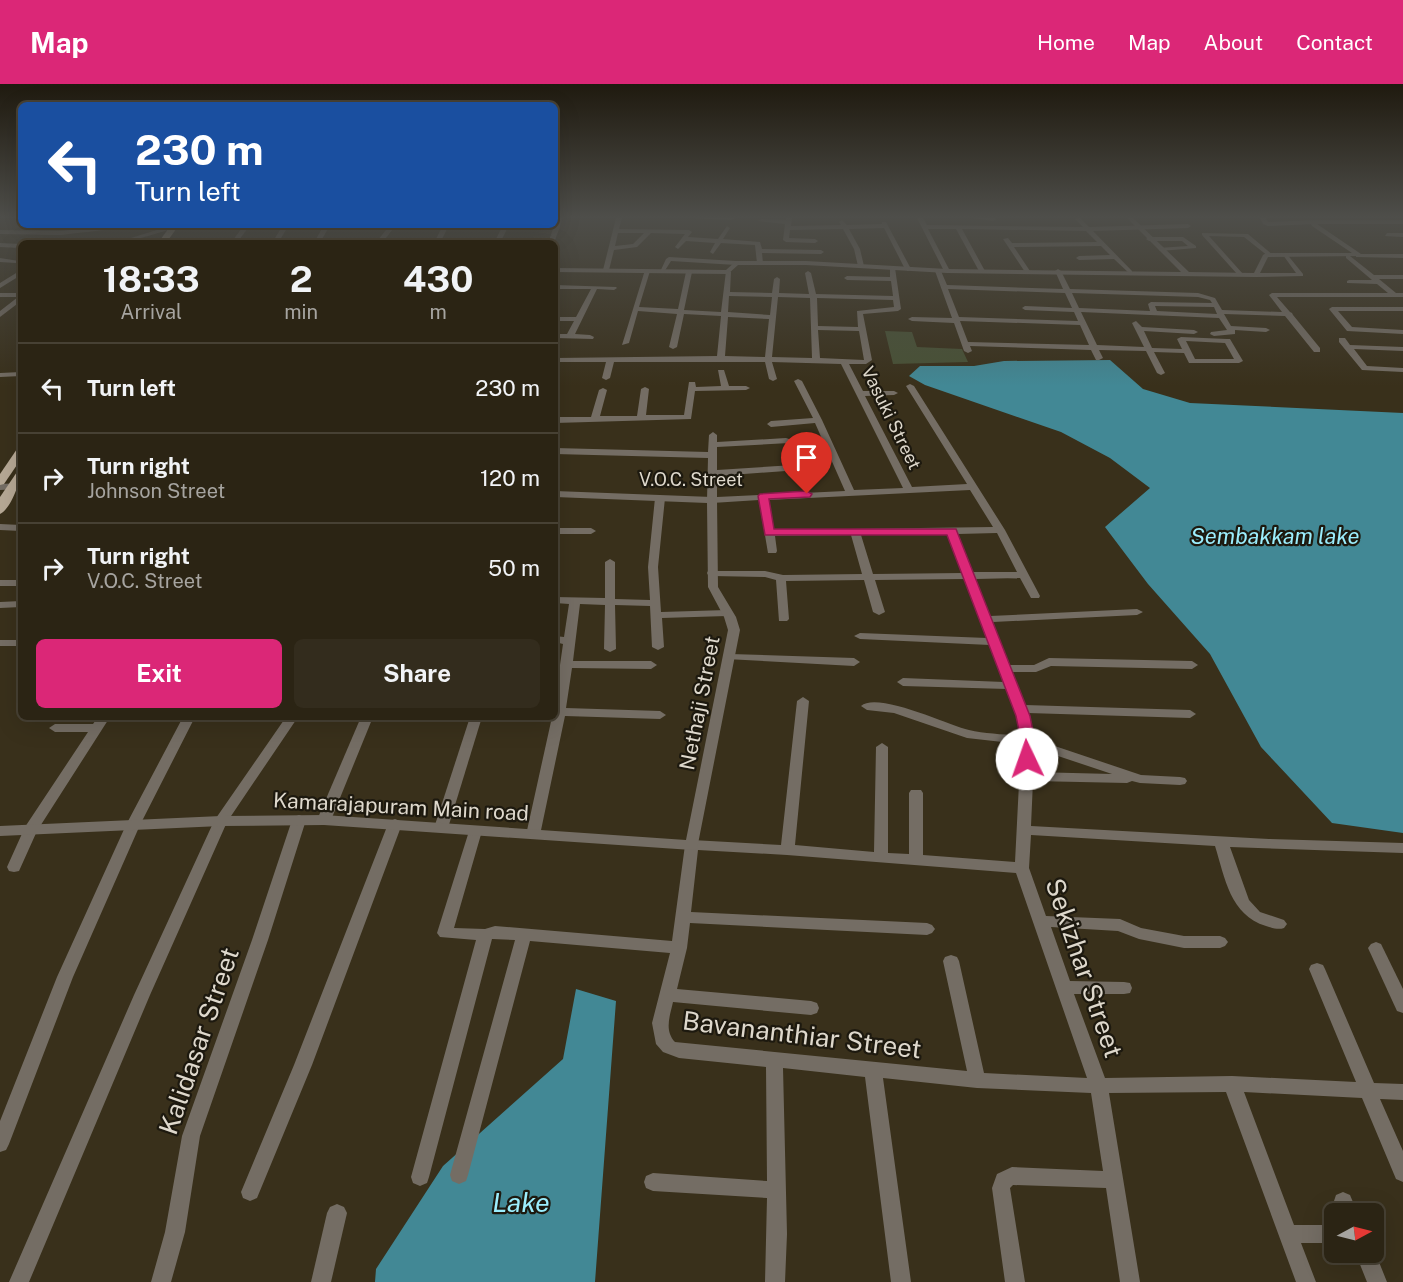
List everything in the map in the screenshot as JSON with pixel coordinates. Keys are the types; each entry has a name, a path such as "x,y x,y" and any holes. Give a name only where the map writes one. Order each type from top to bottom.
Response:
{"main road":[{"path":"0,482 18,455"},
{"path":"1,499 17,486"}],"street":[{"path":"0,286 18,274"},
{"path":"625,343 646,274"},
{"path":"673,347 689,274"},
{"path":"721,358 728,274"},
{"path":"808,274 813,295 816,361"},
{"path":"558,360 721,358 865,362 868,360 860,311 897,310 899,308 893,274"},
{"path":"939,274 967,347 1021,345 1185,351"},
{"path":"1059,274 1099,358"},
{"path":"1235,274 1300,274"},
{"path":"1370,274 1399,295 1403,302"},
{"path":"1349,282 1403,277"},
{"path":"847,278 894,279"},
{"path":"773,379 768,360 777,279"},
{"path":"558,287 614,288"},
{"path":"570,336 595,287"},
{"path":"852,287 852,295"},
{"path":"943,287 1198,295 1213,299 1232,333 1139,329"},
{"path":"726,294 897,297"},
{"path":"0,295 18,296"},
{"path":"1317,350 1290,314 1272,295 1399,295"},
{"path":"0,315 18,299"},
{"path":"1154,312 1150,306 1153,304 1201,305 1219,311 1290,314"},
{"path":"1201,305 1208,314"},
{"path":"1025,308 1132,313 1208,314 1219,311"},
{"path":"1400,332 1350,329 1332,308 1403,309"},
{"path":"635,309 773,317"},
{"path":"999,312 1001,321"},
{"path":"1132,313 1161,373"},
{"path":"558,319 579,319"},
{"path":"912,319 1083,323"},
{"path":"1387,321 1400,332"},
{"path":"815,328 862,329"},
{"path":"1229,328 1266,330"},
{"path":"1016,335 1021,345"},
{"path":"558,336 590,337"},
{"path":"1181,339 1225,341 1228,342 1239,361 1191,361 1185,351 1181,339"},
{"path":"1342,340 1365,368 1403,370"},
{"path":"1348,347 1403,350"},
{"path":"606,378 610,359"},
{"name":"Vasuki Street","path":"844,362 908,489"},
{"path":"0,373 7,363"},
{"path":"721,372 726,389"},
{"path":"0,373 18,374"},
{"path":"798,381 850,492"},
{"path":"558,420 688,417 692,386 746,388"},
{"path":"910,386 971,487 1000,530 1035,596"},
{"path":"641,418 645,389"},
{"path":"595,420 603,390"},
{"path":"861,394 894,393"},
{"path":"771,424 818,420"},
{"path":"558,451 786,441"},
{"name":"Nethaji Street","path":"692,845 734,630 713,587 711,573 713,445"},
{"path":"713,473 810,468"},
{"name":"V.O.C. Street","path":"558,494 712,500 971,487"},
{"path":"763,496 772,551"},
{"path":"658,647 653,567 660,498"},
{"path":"0,527 18,528"},
{"path":"769,532 1000,530"},
{"path":"558,531 591,531"},
{"path":"952,531 1006,669 1028,741 1022,868"},
{"path":"855,532 879,612"},
{"path":"610,562 610,649"},
{"path":"711,573 765,574 783,578 1024,575"},
{"path":"783,578 781,579 783,619"},
{"path":"0,583 18,583"},
{"path":"558,600 655,603"},
{"path":"558,717 575,601"},
{"path":"0,605 18,604"},
{"path":"987,620 1137,612"},
{"path":"656,615 727,613"},
{"path":"860,636 996,642"},
{"path":"558,639 570,641"},
{"path":"0,643 18,643"},
{"path":"730,657 854,662"},
{"path":"1006,669 1036,668 1049,662 1192,665"},
{"path":"567,664 651,665"},
{"path":"903,682 1012,686"},
{"path":"787,850 803,701"},
{"path":"867,706 896,709 967,734 1028,741 1140,779"},
{"path":"1020,709 1190,714"},
{"path":"559,712 660,716"},
{"path":"0,1144 65,977 133,825 187,720"},
{"path":"19,1282 142,995 221,821 290,720"},
{"path":"324,820 366,720"},
{"path":"441,828 476,720"},
{"path":"533,836 557,720"},
{"path":"55,728 101,723"},
{"path":"14,867 30,830 101,723"},
{"path":"881,857 882,747"},
{"path":"1026,776 1180,781"},
{"path":"916,793 916,860"},
{"name":"Kalidasar Street","path":"161,1282 175,1232 191,1136 260,940 299,820"},
{"name":"Kamarajapuram Main road","path":"0,831 221,821 324,820 533,836 787,850 1022,868"},
{"path":"250,1192 303,1065 395,824"},
{"path":"475,831 444,933 485,935 495,932 679,948"},
{"path":"1023,831 1221,842 1403,848"},
{"path":"1221,842 1242,902 1249,912 1259,918 1279,924"},
{"name":"Bavananthiar Street","path":"692,845 679,948 660,1023 660,1034 669,1047 679,1051 977,1080 1099,1086 1232,1084 1403,1092"},
{"name":"Sekizhar Street","path":"1022,868 1099,1086 1130,1282"},
{"path":"683,917 927,929"},
{"path":"1040,921 1120,925 1139,933 1184,942 1220,942"},
{"path":"420,1177 485,935"},
{"path":"459,1175 524,935"},
{"path":"1376,948 1403,1006"},
{"path":"951,961 977,1080"},
{"path":"1317,969 1403,1173"},
{"path":"1064,987 1124,988"},
{"path":"667,995 811,1008"},
{"path":"774,1060 775,1282"},
{"path":"873,1070 901,1282"},
{"path":"1232,1084 1306,1282"},
{"path":"1015,1282 1001,1188 1004,1180 1012,1176 1114,1180"},
{"path":"653,1182 776,1190"},
{"path":"321,1282 337,1213"},
{"path":"1288,1234 1324,1234"},
{"path":"1369,1263 1377,1282"}],"green space":[{"path":"885,331 912,332 917,347 962,349 968,362 893,364"}],"water":[{"name":"Sembakkam lake","path":"1110,360 1143,389 1190,403 1403,413 1403,833 1332,823 1261,747 1210,654 1148,584 1105,527 1150,488 1110,458 1061,432 925,385 909,376 920,366 974,366 1004,361"},
{"name":"Lake","path":"576,989 616,1001 595,1282 375,1282 376,1269 443,1166 563,1059"}],"route":[{"path":"807,494 763,496 769,532 952,531 1023,716 1028,741 1027,759"}]}
